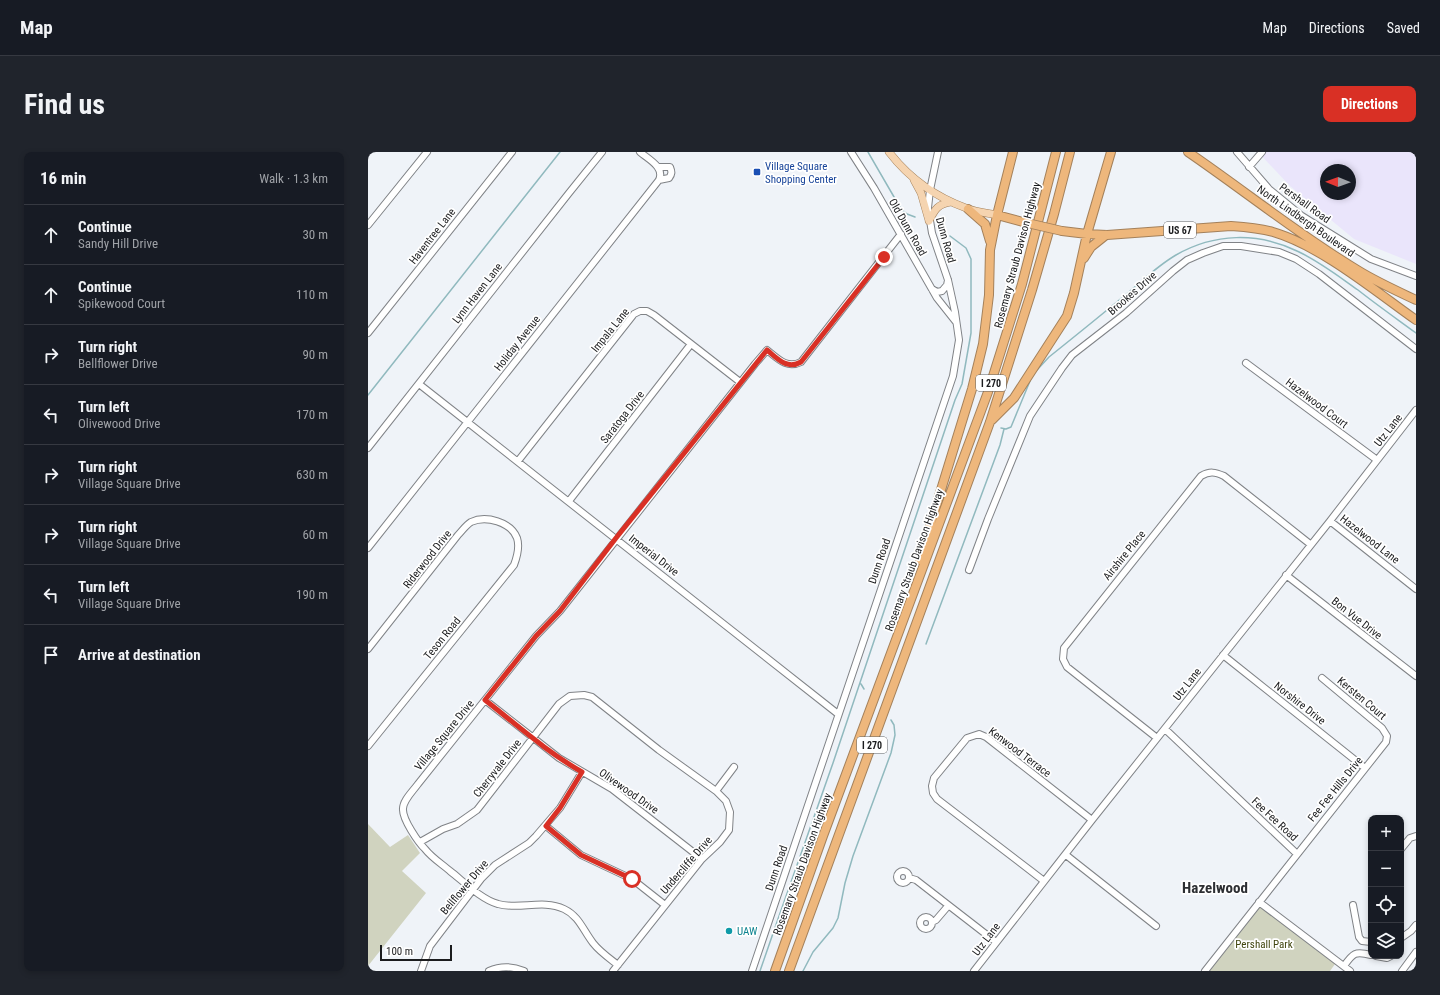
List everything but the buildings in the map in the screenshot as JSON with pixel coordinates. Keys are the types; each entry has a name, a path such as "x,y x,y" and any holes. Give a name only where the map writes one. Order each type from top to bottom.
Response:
{"highway":[{"path":"990,247 1013,152"},
{"name":"Rosemary Straub Davison Highway","path":"775,971 823,836 964,458 1003,349 1029,259 1056,152"},
{"name":"Rosemary Straub Davison Highway","path":"790,971 990,422 1032,290 1070,152"},
{"path":"990,422 1014,398 1067,316 1074,293 1087,234 1111,152"},
{"name":"North Lindbergh Boulevard","path":"1188,152 1278,217 1344,262 1374,280 1416,300"},
{"path":"968,209 989,222 993,234"},
{"path":"908,608 932,519 972,389 983,344 989,295 989,235 985,224 968,209"},
{"name":"North Lindbergh Boulevard","path":"997,215 1062,231 1087,234 1107,235 1231,226 1250,227 1273,232 1293,239 1319,253 1416,320"},
{"path":"1079,272 1091,247 1107,235"}],"main road":[{"name":"North Lindbergh Boulevard","path":"889,152 913,178 930,190 951,202 968,209 997,215"},
{"path":"913,178 920,192 929,220"},
{"path":"929,220 937,206 951,202"}],"street":[{"path":"368,225 426,152"},
{"name":"Haventree Lane","path":"368,333 512,152"},
{"name":"Lynn Haven Lane","path":"368,448 602,152"},
{"path":"640,152 658,167 661,176 659,180"},
{"name":"Old Dunn Road","path":"851,152 874,188 937,298 957,323"},
{"name":"Dunn Road","path":"752,971 950,387 957,354 957,323 948,280 936,248 929,220 928,201 938,152"},
{"name":"Pershall Road","path":"1237,152 1269,189 1302,216 1371,259 1416,276"},
{"path":"1249,167 1262,152"},
{"name":"Holiday Avenue","path":"368,548 659,180 668,178 671,175 672,170 670,167 658,167"},
{"name":"Village Square Drive","path":"618,965 598,949 578,919 572,913 563,908 545,905 498,904 490,901 473,890 430,855 404,816 403,806 418,784 536,636 560,611 616,538 767,350 786,365 796,365 801,362 901,234"},
{"name":"Brookes Drive","path":"969,570 1030,416 1062,368 1072,355 1126,313 1173,270 1187,260 1224,246 1240,246 1279,252 1296,259 1319,274 1416,349"},
{"path":"932,289 937,292 942,291 947,285 948,280"},
{"path":"937,298 948,304 953,302"},
{"name":"Impala Lane","path":"518,461 634,314 640,310 647,311 654,315 740,382"},
{"name":"Saratoga Drive","path":"569,501 691,344"},
{"name":"Hazelwood Court","path":"1246,363 1377,460"},
{"name":"Imperial Drive","path":"419,384 838,714"},
{"name":"Utz Lane","path":"978,970 996,942 1310,544 1330,521 1416,410"},
{"name":"Airshire Place","path":"1157,738 1067,667 1063,659 1064,648 1201,476 1207,472 1214,472 1224,476 1310,544"},
{"name":"Riderwood Drive","path":"368,649 458,535 471,522 487,519 496,521 505,525 516,537"},
{"name":"Hazelwood Lane","path":"1330,521 1416,588"},
{"name":"Teson Road","path":"368,746 510,571 517,556 518,546 516,537"},
{"name":"Bon Vue Drive","path":"1286,575 1416,676"},
{"name":"Norshire Drive","path":"1223,655 1365,768"},
{"name":"Kersten Court","path":"1322,678 1382,728 1387,736"},
{"name":"Cherryvale Drive","path":"420,842 443,829 457,824 477,810 559,704 570,696 584,694 600,702 650,742 716,791"},
{"name":"Olivewood Drive","path":"485,700 534,737 548,750 612,789 702,859"},
{"name":"Fee Fee Road","path":"1165,729 1296,853 1259,902"},
{"name":"Kenwood Terrace","path":"1044,881 937,799 933,793 932,786 934,778 967,738 978,734 986,737 1092,820"},
{"name":"Fee Fee Hills Drive","path":"1296,853 1386,742 1387,736"},
{"path":"716,791 734,767"},
{"name":"Bellflower Drive","path":"421,971 430,946 473,890 495,865 529,843 546,826 560,808 582,772"},
{"name":"Undercliffe Drive","path":"613,971 702,859 729,830 729,807 726,801 716,791"},
{"path":"546,826 581,855 632,879 665,905"},
{"path":"1404,845 1410,838 1416,836"},
{"path":"1066,855 1156,926"},
{"path":"909,878 916,880 996,942"},
{"path":"1205,971 1259,902 1350,971"},
{"path":"1353,905 1359,937 1362,941 1368,942"},
{"path":"932,922 936,920 948,906"},
{"path":"1404,936 1416,926"},
{"path":"1402,971 1416,952"},
{"path":"1344,966 1352,954 1368,954"},
{"path":"489,971 499,967 508,967 517,968 524,971"}],"shaded area":[{"path":"1258,152 1416,152 1416,264 1354,239 1290,186"}],"green space":[{"path":"368,824 390,847 408,835 420,853 402,871 426,893 368,966"},
{"name":"Pershall Park","path":"1259,905 1335,964 1330,971 1208,971"}],"waterway":[{"path":"368,395 560,152"},
{"path":"868,152 901,209 907,214 915,217"},
{"path":"760,971 833,763 955,400 962,384 971,333 971,259 966,248 950,236"},
{"path":"1037,370 1049,357 1162,264 1176,255 1205,242 1221,239 1252,238 1282,245 1297,251 1328,269 1416,333"},
{"path":"1001,428 1006,429 1011,427 1030,381"},
{"path":"926,644 1000,445 1004,429"},
{"path":"861,684 864,689"},
{"path":"803,971 813,952 833,928 838,918 845,883 853,856 891,753 895,735 894,725 891,720"}],"place":[{"name":"Village Square Shopping Center","path":"757,172"},
{"name":"UAW","path":"729,931"}],"district":[{"name":"Hazelwood","path":"1215,888"}],"route":[{"path":"632,879 581,855 561,840 546,826 560,808 582,772 548,750 534,737 485,700 536,636 560,611 616,538 767,350 786,365 796,365 801,362 884,257"}]}
